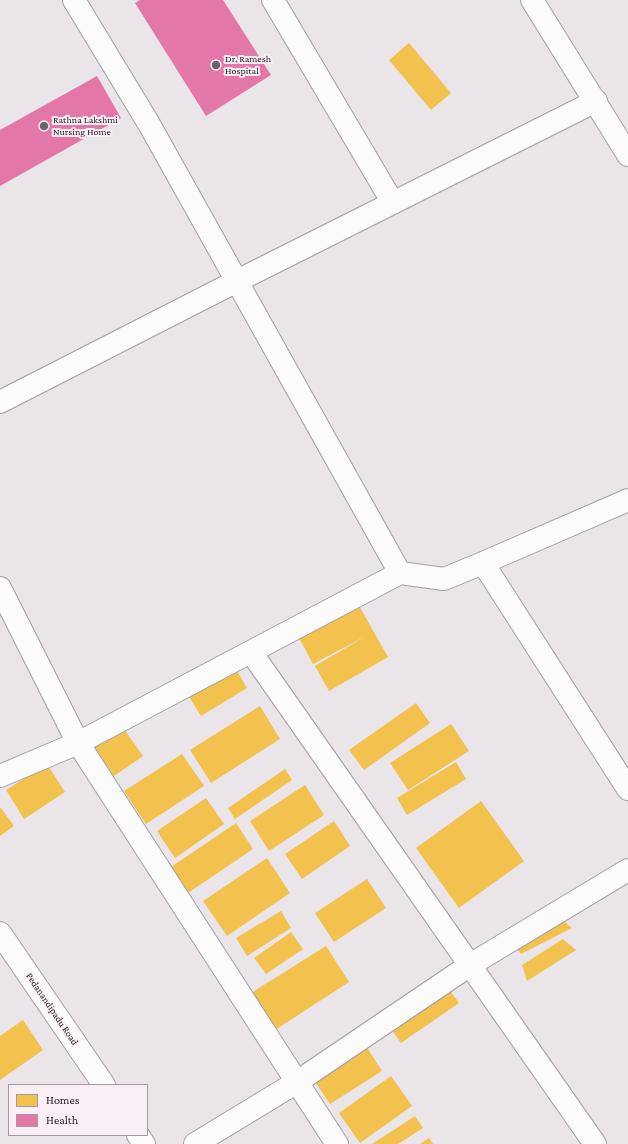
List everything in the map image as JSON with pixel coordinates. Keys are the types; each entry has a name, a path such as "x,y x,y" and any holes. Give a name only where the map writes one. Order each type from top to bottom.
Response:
{"street":[{"path":"74,0 149,124 400,573"},
{"path":"273,0 393,203"},
{"path":"532,0 596,101 628,155"},
{"path":"0,402 236,281 596,101"},
{"path":"0,776 78,743 400,573 444,579 628,500"},
{"path":"483,563 628,789"},
{"path":"0,588 78,743 337,1144"},
{"path":"251,652 595,1144"},
{"path":"195,1144 297,1082 470,965 628,870"},
{"name":"Pedanandipadu Road","path":"0,933 103,1084"}],"building: Homes":[{"path":"409,43 451,93 431,110 389,60"},
{"path":"358,604 388,657 329,691 315,666 366,636 313,664 298,636"},
{"path":"233,664 247,688 201,716 186,692"},
{"path":"416,703 430,723 364,770 349,750"},
{"path":"260,706 280,739 211,783 190,750"},
{"path":"451,724 469,751 408,790 390,763"},
{"path":"122,726 143,756 114,776 93,745"},
{"path":"182,754 204,786 146,824 124,791"},
{"path":"456,762 466,779 407,815 397,798"},
{"path":"47,764 65,792 24,819 6,790"},
{"path":"285,769 292,780 235,819 228,808"},
{"path":"305,785 324,815 269,851 250,821"},
{"path":"206,798 224,824 175,858 157,831"},
{"path":"481,801 524,861 459,908 416,848"},
{"path":"0,808 14,826 0,836"},
{"path":"334,821 350,846 302,879 285,854"},
{"path":"236,823 253,849 188,893 171,867"},
{"path":"267,858 290,893 227,936 203,901"},
{"path":"367,879 386,908 334,942 315,913"},
{"path":"281,911 291,928 247,956 236,938"},
{"path":"561,919 572,928 521,954 516,948"},
{"path":"291,932 303,949 266,974 254,958"},
{"path":"563,939 576,950 527,981 522,965"},
{"path":"326,946 349,982 275,1030 251,993"},
{"path":"447,986 459,1003 401,1043 389,1026"},
{"path":"23,1020 43,1050 0,1080 0,1036"},
{"path":"366,1046 382,1071 330,1104 314,1080"},
{"path":"391,1076 412,1106 360,1143 339,1113"},
{"path":"415,1116 423,1128 398,1144 372,1144"},
{"path":"429,1138 433,1144 420,1144"}],"building: Health":[{"path":"140,0 223,0 271,75 206,116 135,3"},
{"path":"97,76 121,118 0,186 0,130"}],"place":[{"name":"Dr. Ramesh Hospital","path":"216,65"},
{"name":"Rathna Lakshmi Nursing Home","path":"44,126"}]}
